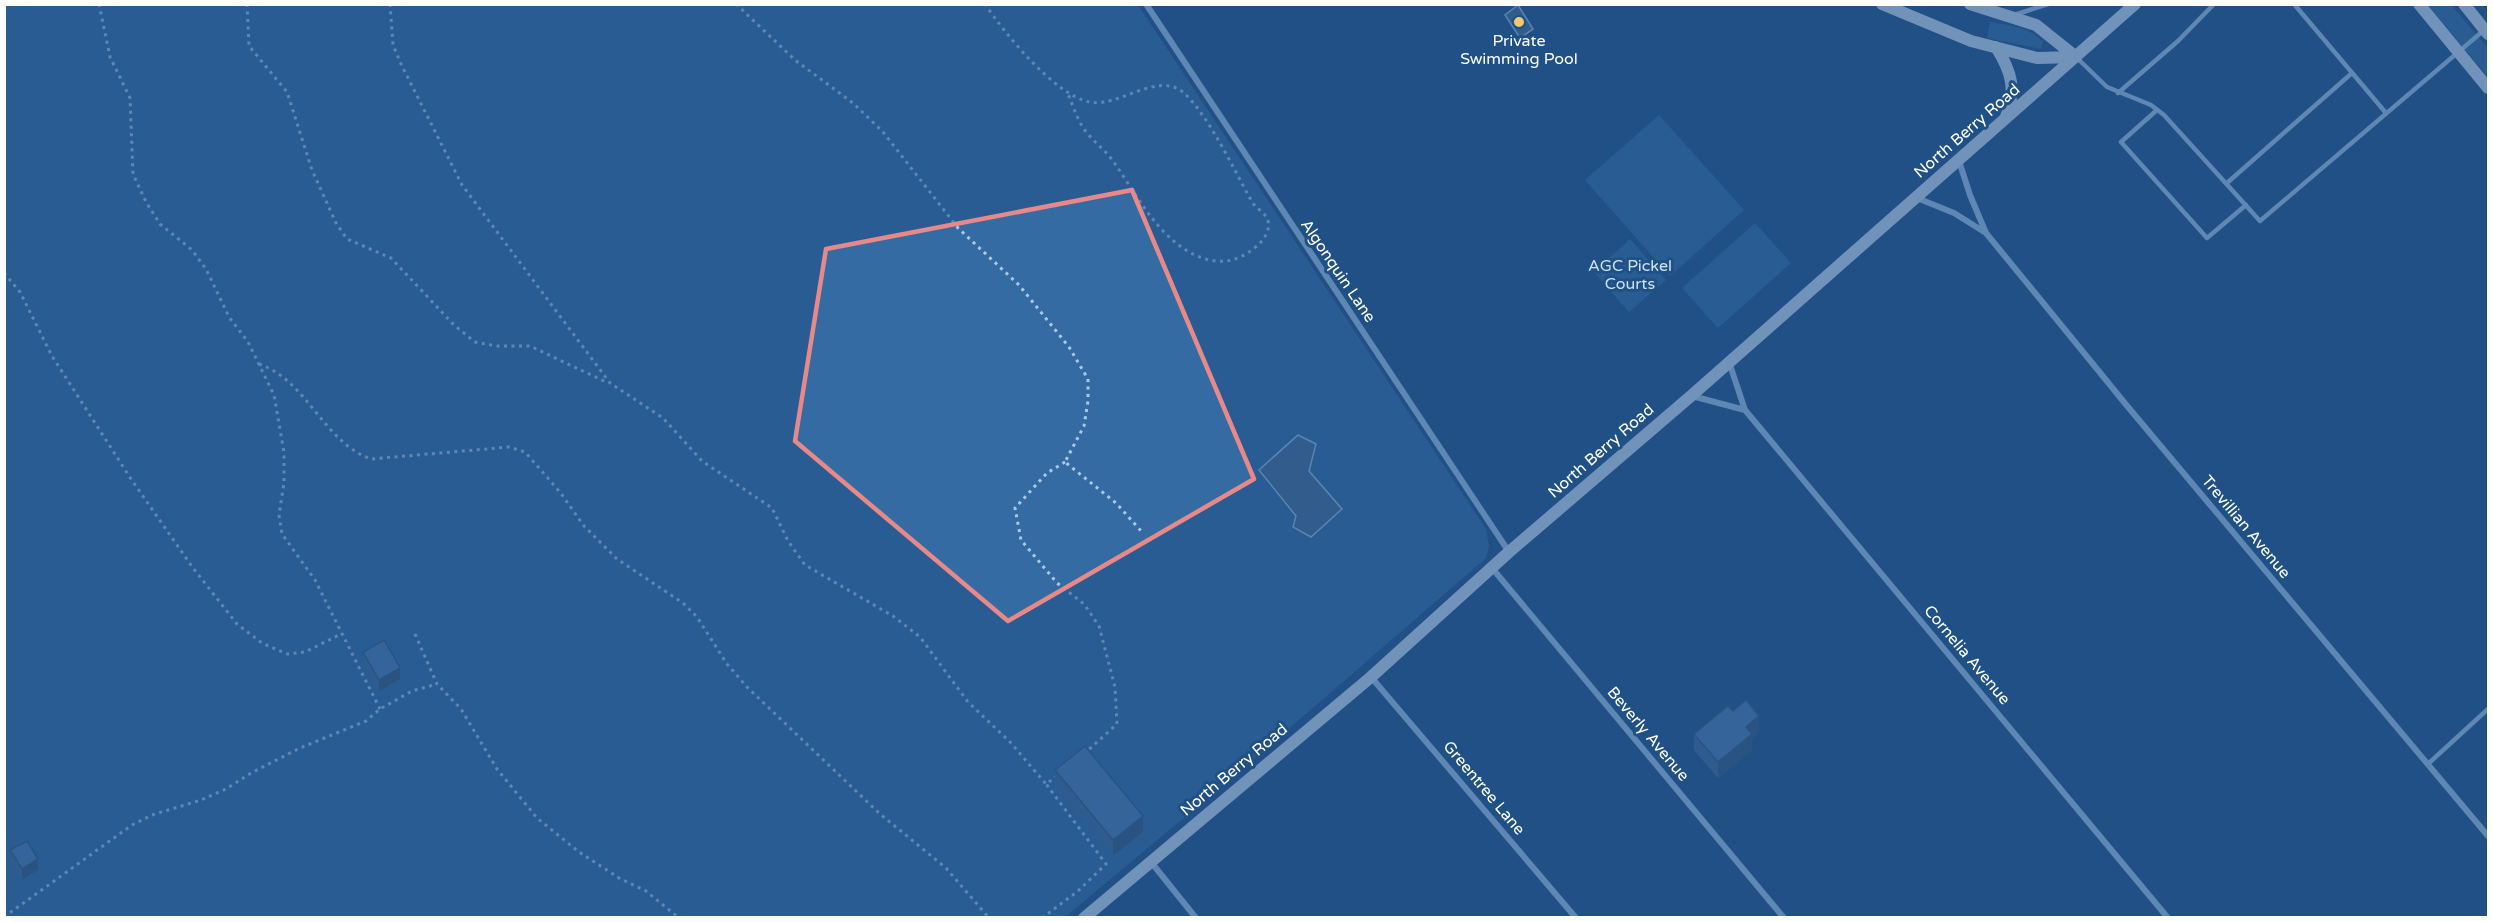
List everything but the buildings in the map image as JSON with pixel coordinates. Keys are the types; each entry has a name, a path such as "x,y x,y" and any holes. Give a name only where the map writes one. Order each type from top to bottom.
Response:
{"main road":[{"path":"1882,4 1941,30 1996,47 2037,58 2076,57"},
{"path":"1970,4 2036,25 2076,57"},
{"name":"North Berry Road","path":"1084,918 1371,677 1491,567 1691,396 2135,4"},
{"path":"2419,4 2488,88"},
{"path":"2464,4 2486,32"},
{"path":"1996,47 2009,66 2013,84 2011,101 2004,121"}],"street":[{"name":"Algonquin Lane","path":"1146,4 1509,552"},
{"name":"Trevillian Avenue","path":"1959,161 1986,233 2128,407 2488,836"},
{"name":"Trevillian Avenue","path":"1917,197 1954,213 1986,233"},
{"name":"Cornelia Avenue","path":"1729,362 1745,410 2168,918"},
{"path":"1691,396 1745,410"},
{"name":"Beverly Avenue","path":"1491,567 1784,918"},
{"name":"Greentree Lane","path":"1371,677 1576,918"},
{"path":"1150,861 1196,918"}],"lane":[{"path":"2011,16 2048,4"},
{"path":"2118,93 2178,41 2214,4"},
{"path":"2294,4 2386,113"},
{"path":"2076,57 2101,82 2118,93 2157,110 2260,221 2458,52 2486,32"},
{"path":"2227,183 2352,73"},
{"path":"2157,110 2121,141 2207,238 2246,205"},
{"path":"2428,764 2488,709"}],"path":[{"path":"99,4 110,57 130,98 134,174 146,202 160,224 192,250 206,269 229,317 248,342 274,395 284,452 284,483 279,526 286,543 315,580 380,709"},
{"path":"247,4 249,46 288,92 312,170 336,224 347,239 391,258 454,324 475,342 497,346 530,346 610,383 636,398 663,418 702,461 772,508 788,541 806,565 893,616 920,637 968,702 1010,742 1046,784 1106,864 1078,891 1042,918"},
{"path":"390,4 393,45 462,185 610,383"},
{"path":"736,4 795,60 853,103 883,132 958,228 1019,285 1069,347 1088,379 1088,401 1084,426 1065,462 1047,472 1015,508 1021,540 1057,583 1084,604 1100,626 1115,687 1118,718 1117,724 1104,738 1079,758"},
{"path":"985,4 1012,41 1068,94 1083,127 1112,159 1165,232 1187,252 1200,257 1226,261 1248,252 1265,236 1268,223 1264,213 1255,206 1243,182 1195,106 1181,91 1170,86 1156,86 1102,103 1068,94"},
{"path":"4,273 20,292 52,356 131,479 193,568 237,624 261,643 287,654 305,652 341,634"},
{"path":"259,364 281,374 342,439 371,459 509,447 525,452 560,492 584,526 617,559 683,603 697,617 727,664 747,687 880,814 946,868 989,918"},
{"path":"1065,462 1116,503 1142,532"},
{"path":"415,634 437,684 461,708 496,769 537,818 579,852 619,878 646,891 679,918"},
{"path":"4,917 132,825 152,815 201,800 226,789 250,773 300,748 366,721 380,709 422,687 437,684"},
{"path":"1046,784 1063,771"}],"highlighted area":[{"path":"1132,190 1254,479 1008,621 795,441 826,249"}],"green space":[{"path":"5,5 1138,5 1486,529 1489,546 1486,558 1241,770 1065,917 5,918"},
{"path":"2428,5 2451,5 2488,48 2488,77"},
{"path":"1990,22 2032,33 2043,42 2041,49 1987,38"},
{"path":"1659,115 1744,210 1670,276 1585,180"},
{"path":"1755,223 1791,263 1718,328 1682,288"},
{"name":"AGC Pickel Courts","path":"1630,239 1666,280 1629,312 1594,272"}],"shaded area":[{"name":"Private Swimming Pool","path":"1518,5 1533,29 1520,38 1505,15"},
{"path":"1298,435 1316,444 1309,471 1342,509 1311,537 1293,527 1296,516 1259,470"}],"place":[{"name":"Private Swimming Pool","path":"1519,22"}]}
